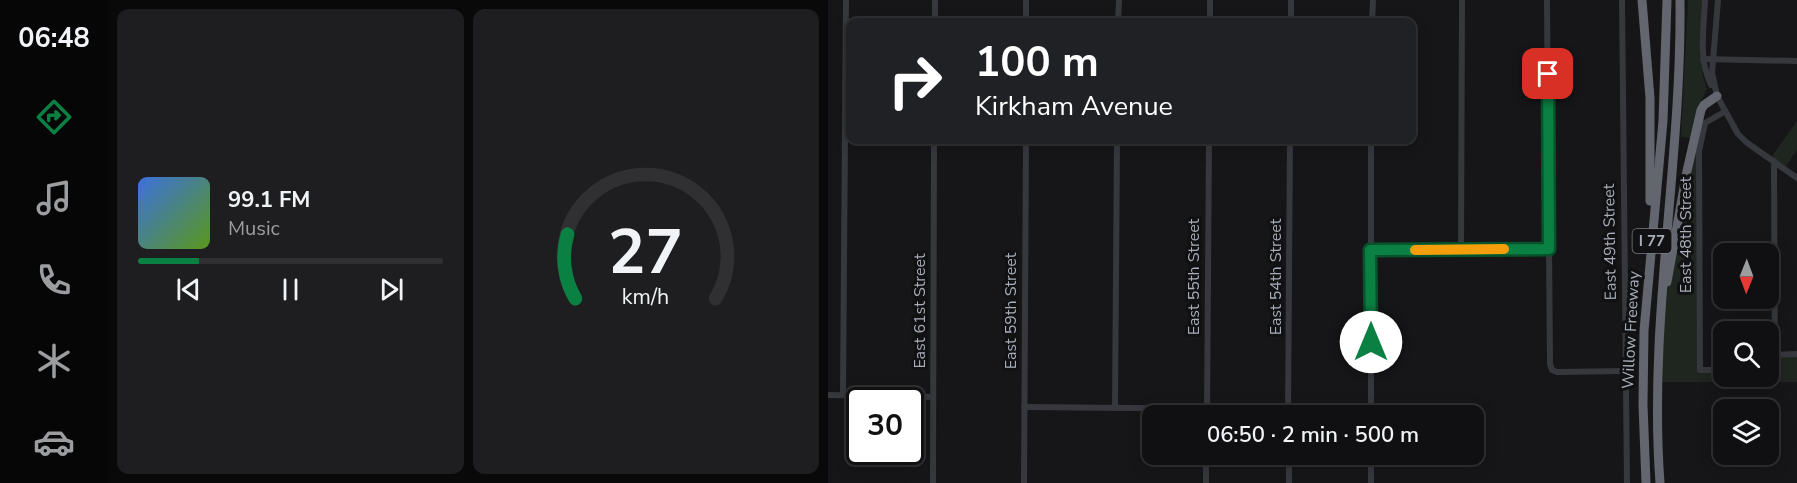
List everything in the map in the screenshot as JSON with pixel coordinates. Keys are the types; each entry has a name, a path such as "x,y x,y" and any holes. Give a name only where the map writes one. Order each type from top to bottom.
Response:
{"highway":[{"path":"1642,0 1650,98 1651,251"},
{"name":"Willow Freeway","path":"1647,483 1643,405 1644,331 1663,121 1667,0"},
{"name":"Willow Freeway","path":"1660,483 1656,437 1657,352 1676,104 1680,0"},
{"path":"1661,313 1698,119 1704,105 1717,96"}],"street":[{"path":"843,395 846,0"},
{"path":"935,0 935,18"},
{"path":"1026,0 1026,18"},
{"path":"1118,18 1119,0"},
{"path":"1210,0 1210,18"},
{"path":"1291,0 1291,18"},
{"path":"1372,18 1373,0"},
{"path":"1461,250 1462,0"},
{"path":"1547,0 1550,364 1552,370 1557,372 1625,371"},
{"name":"East 49th Street","path":"1622,0 1627,483"},
{"path":"1705,0 1703,59 1705,73 1724,112 1746,142 1797,178"},
{"path":"1717,96 1713,83 1713,60 1718,0"},
{"path":"1703,59 1797,61"},
{"name":"East 48th Street","path":"1713,370 1700,370 1699,151 1705,123 1724,112"},
{"name":"East 61st Street","path":"933,483 934,144"},
{"name":"East 59th Street","path":"1024,483 1026,144"},
{"path":"1115,408 1117,144"},
{"name":"East 55th Street","path":"1207,405 1209,144"},
{"name":"East 54th Street","path":"1288,405 1290,144"},
{"path":"1371,144 1371,405"},
{"path":"1774,161 1775,321"},
{"path":"1370,250 1549,249"},
{"path":"1779,355 1797,354"},
{"path":"828,395 933,397"},
{"path":"1024,407 1142,409"},
{"path":"1206,465 1206,483"},
{"path":"1288,465 1289,483"},
{"path":"1371,465 1371,483"}],"shaded area":[{"path":"1688,0 1705,0 1702,73 1707,89 1696,111 1690,138 1681,137"},
{"path":"1797,121 1797,150 1784,169 1770,159"},
{"path":"1691,149 1699,151 1700,370 1713,370 1713,382 1657,382 1661,313"},
{"path":"1797,354 1797,382 1779,382 1779,355"}],"slow traffic":[{"path":"1415,250 1504,249"}],"route":[{"path":"1371,342 1370,250 1549,249 1548,74"}]}
